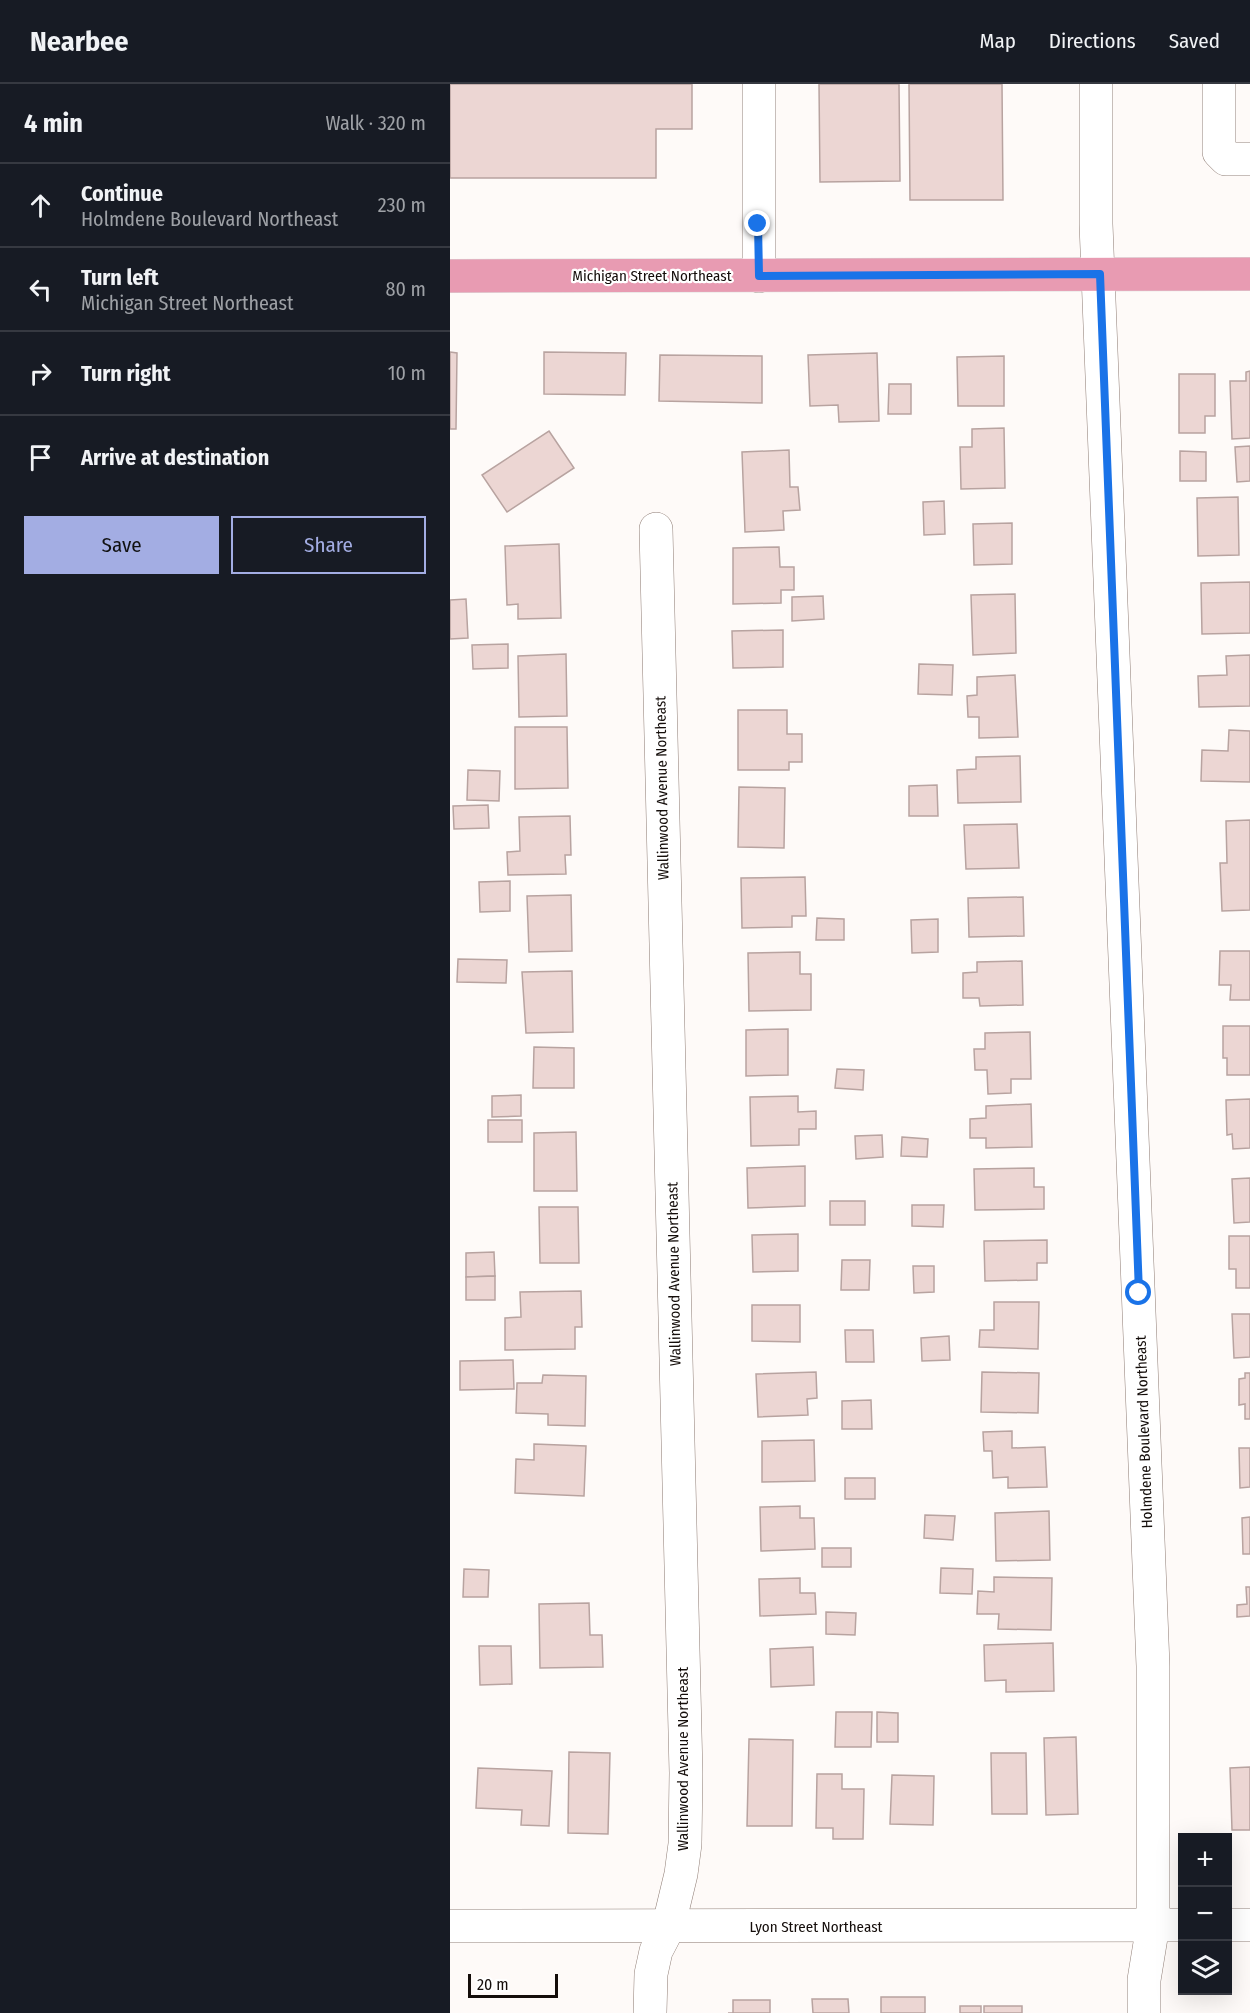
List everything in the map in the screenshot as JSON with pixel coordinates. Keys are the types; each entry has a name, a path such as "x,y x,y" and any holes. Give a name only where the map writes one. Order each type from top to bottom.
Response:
{"main road":[{"name":"Michigan Street Northeast","path":"450,276 1250,274"}],"street":[{"path":"759,84 759,276"},
{"name":"Holmdene Boulevard Northeast","path":"1096,84 1096,224 1100,274 1153,1666 1168,1924 1144,1980 1144,2013"},
{"path":"1219,84 1219,152 1226,159 1250,159"},
{"name":"Wallinwood Avenue Northeast","path":"650,2013 651,1974 656,1952 669,1928 685,1844 686,1773 656,529"},
{"name":"Lyon Street Northeast","path":"450,1926 669,1928 1168,1924"},
{"path":"1232,1925 1250,1925"}],"building":[{"path":"450,84 692,84 692,129 656,129 656,178 450,178"},
{"path":"819,84 899,84 900,181 820,182"},
{"path":"909,84 1002,84 1003,200 910,200"},
{"path":"450,352 457,353 456,429 450,429"},
{"path":"544,352 626,353 625,395 544,394"},
{"path":"877,353 879,421 839,422 838,405 810,406 808,355"},
{"path":"660,355 762,356 762,403 659,401"},
{"path":"1004,356 1004,406 958,406 957,357"},
{"path":"1250,371 1250,438 1232,439 1230,381 1246,381 1246,372"},
{"path":"1179,374 1215,374 1215,416 1205,416 1205,433 1179,433"},
{"path":"889,384 911,384 911,414 888,414"},
{"path":"1004,428 1005,488 961,489 960,447 972,447 972,429"},
{"path":"549,431 574,468 507,512 482,475"},
{"path":"1250,446 1250,481 1237,482 1235,447"},
{"path":"789,450 790,487 798,487 800,510 783,511 784,530 745,532 742,452"},
{"path":"1180,451 1206,452 1206,481 1180,481"},
{"path":"1238,497 1239,555 1198,556 1197,498"},
{"path":"944,501 945,534 924,535 923,502"},
{"path":"1012,523 1012,564 974,565 973,524"},
{"path":"559,544 561,618 518,619 518,604 507,605 505,546"},
{"path":"779,547 780,567 794,567 794,590 781,590 781,603 733,604 733,548"},
{"path":"1250,582 1250,633 1202,634 1201,583"},
{"path":"1015,594 1016,653 973,655 971,595"},
{"path":"823,596 824,619 792,621 792,597"},
{"path":"466,599 468,638 450,639 450,600"},
{"path":"783,630 783,667 733,668 732,631"},
{"path":"508,644 508,668 473,669 472,645"},
{"path":"566,654 567,716 519,717 518,656"},
{"path":"1250,655 1250,706 1199,707 1198,676 1227,675 1226,656"},
{"path":"919,664 953,665 952,695 918,694"},
{"path":"1015,675 1018,737 979,738 979,717 968,717 967,696 977,695 977,677"},
{"path":"738,710 787,710 787,734 802,734 802,762 789,762 789,770 738,770"},
{"path":"515,727 567,727 568,788 515,789"},
{"path":"1229,730 1250,731 1250,782 1201,781 1202,750 1228,751"},
{"path":"1020,756 1021,802 958,803 957,770 976,769 976,757"},
{"path":"468,770 500,771 499,801 467,800"},
{"path":"937,785 938,816 909,816 909,786"},
{"path":"739,787 785,788 784,848 738,847"},
{"path":"488,805 489,828 454,829 453,806"},
{"path":"570,816 571,855 565,855 566,874 508,875 507,852 520,851 519,817"},
{"path":"1250,820 1250,910 1222,911 1220,863 1227,863 1226,821"},
{"path":"1017,824 1019,868 966,869 964,825"},
{"path":"805,877 806,916 792,916 792,927 742,928 741,878"},
{"path":"510,881 510,911 480,912 479,882"},
{"path":"571,895 572,951 529,952 527,896"},
{"path":"1023,897 1024,936 969,937 968,898"},
{"path":"817,918 844,919 844,940 816,940"},
{"path":"938,919 938,952 912,953 911,920"},
{"path":"1220,951 1250,951 1250,1000 1230,1000 1231,985 1219,985"},
{"path":"800,952 800,974 811,974 811,1010 749,1011 748,953"},
{"path":"458,959 507,960 506,983 457,982"},
{"path":"1022,961 1023,1005 980,1006 979,998 963,998 963,973 977,972 977,962"},
{"path":"572,971 573,1032 526,1033 522,972"},
{"path":"1223,1026 1250,1026 1250,1075 1227,1075 1227,1058 1223,1058"},
{"path":"788,1029 788,1075 746,1076 746,1030"},
{"path":"1030,1032 1031,1079 1011,1079 1011,1093 988,1094 987,1070 975,1070 974,1049 985,1049 985,1033"},
{"path":"534,1047 574,1048 574,1088 533,1088"},
{"path":"837,1069 864,1070 863,1090 835,1088"},
{"path":"521,1095 521,1116 492,1117 492,1096"},
{"path":"798,1096 798,1112 816,1111 816,1129 799,1129 799,1145 751,1146 750,1097"},
{"path":"1250,1099 1250,1148 1233,1149 1232,1134 1227,1135 1226,1100"},
{"path":"1031,1104 1032,1147 986,1148 986,1138 970,1138 970,1119 986,1118 986,1106"},
{"path":"488,1120 522,1120 522,1142 488,1142"},
{"path":"576,1132 577,1191 534,1191 534,1133"},
{"path":"882,1135 883,1157 856,1159 855,1136"},
{"path":"902,1137 928,1139 927,1157 901,1156"},
{"path":"805,1166 805,1206 748,1208 747,1168"},
{"path":"1034,1168 1034,1187 1044,1187 1044,1209 975,1210 974,1169"},
{"path":"1250,1178 1250,1222 1234,1223 1232,1179"},
{"path":"830,1201 865,1201 865,1225 830,1225"},
{"path":"912,1205 944,1205 943,1227 912,1226"},
{"path":"539,1207 578,1207 579,1263 540,1263"},
{"path":"798,1234 798,1271 753,1272 752,1235"},
{"path":"1229,1236 1250,1236 1250,1288 1236,1288 1236,1269 1229,1269"},
{"path":"1047,1240 1047,1263 1037,1263 1037,1280 985,1281 984,1241"},
{"path":"494,1252 495,1276 466,1277 466,1253"},
{"path":"842,1260 870,1260 869,1290 841,1290"},
{"path":"913,1266 934,1266 934,1292 914,1293"},
{"path":"495,1276 495,1300 466,1300 466,1277"},
{"path":"581,1291 582,1327 575,1327 575,1349 505,1350 505,1318 521,1317 520,1292"},
{"path":"994,1302 1039,1302 1038,1349 979,1347 980,1330 994,1330"},
{"path":"752,1305 800,1305 800,1342 752,1341"},
{"path":"1232,1314 1250,1314 1250,1357 1234,1358"},
{"path":"845,1330 873,1330 874,1362 846,1362"},
{"path":"949,1336 950,1360 922,1361 921,1338"},
{"path":"513,1360 514,1389 460,1390 460,1361"},
{"path":"816,1372 817,1398 807,1399 808,1415 758,1417 756,1374"},
{"path":"982,1372 1039,1373 1038,1413 981,1412"},
{"path":"1245,1373 1250,1373 1250,1419 1245,1419 1245,1404 1239,1405 1239,1379 1245,1378"},
{"path":"543,1375 586,1376 585,1426 548,1425 548,1414 516,1413 517,1383 542,1383"},
{"path":"871,1400 872,1429 842,1429 842,1401"},
{"path":"1012,1431 1012,1448 1045,1447 1047,1487 1008,1488 1008,1477 993,1478 992,1451 984,1451 983,1432"},
{"path":"814,1440 815,1481 762,1482 762,1441"},
{"path":"534,1444 586,1446 584,1496 515,1493 516,1459 534,1460"},
{"path":"1239,1448 1250,1448 1250,1487 1240,1488"},
{"path":"845,1478 875,1478 875,1499 845,1499"},
{"path":"800,1506 800,1518 814,1518 815,1549 761,1551 760,1507"},
{"path":"1049,1511 1050,1560 996,1561 995,1513"},
{"path":"925,1515 955,1516 953,1540 924,1538"},
{"path":"1250,1517 1250,1554 1243,1554 1242,1518"},
{"path":"822,1548 851,1548 851,1567 822,1567"},
{"path":"941,1568 973,1569 972,1594 940,1593"},
{"path":"464,1569 489,1570 488,1597 463,1597"},
{"path":"994,1577 1052,1578 1051,1630 998,1629 999,1614 977,1614 978,1591 994,1592"},
{"path":"800,1578 800,1593 815,1593 816,1614 760,1616 759,1579"},
{"path":"1246,1587 1250,1587 1250,1616 1237,1617 1237,1605 1247,1604"},
{"path":"589,1603 590,1635 602,1635 603,1667 540,1668 539,1604"},
{"path":"826,1612 856,1613 855,1635 826,1634"},
{"path":"1053,1643 1054,1691 1006,1692 1006,1680 985,1681 984,1645"},
{"path":"479,1646 511,1646 512,1684 480,1685"},
{"path":"813,1647 814,1685 771,1687 770,1649"},
{"path":"836,1712 872,1712 871,1747 835,1747"},
{"path":"877,1712 898,1713 898,1742 877,1742"},
{"path":"1076,1737 1078,1814 1046,1815 1044,1738"},
{"path":"749,1739 793,1740 792,1826 747,1826"},
{"path":"569,1752 610,1753 608,1834 568,1833"},
{"path":"991,1753 1026,1753 1027,1814 992,1814"},
{"path":"1250,1767 1250,1830 1232,1830 1230,1768"},
{"path":"478,1768 552,1771 549,1826 521,1825 522,1810 476,1808"},
{"path":"817,1774 842,1774 842,1789 864,1789 863,1839 833,1839 833,1828 816,1828"},
{"path":"892,1775 934,1776 933,1825 890,1824"},
{"path":"881,1997 925,1997 925,2013 881,2013"},
{"path":"812,1999 848,1999 849,2013 813,2013"},
{"path":"733,2000 770,2000 770,2013 733,2013"},
{"path":"960,2006 981,2006 981,2013 960,2013"},
{"path":"984,2006 1022,2006 1022,2013 984,2013"}],"route":[{"path":"758,224 759,276 1100,274 1139,1293"}]}
